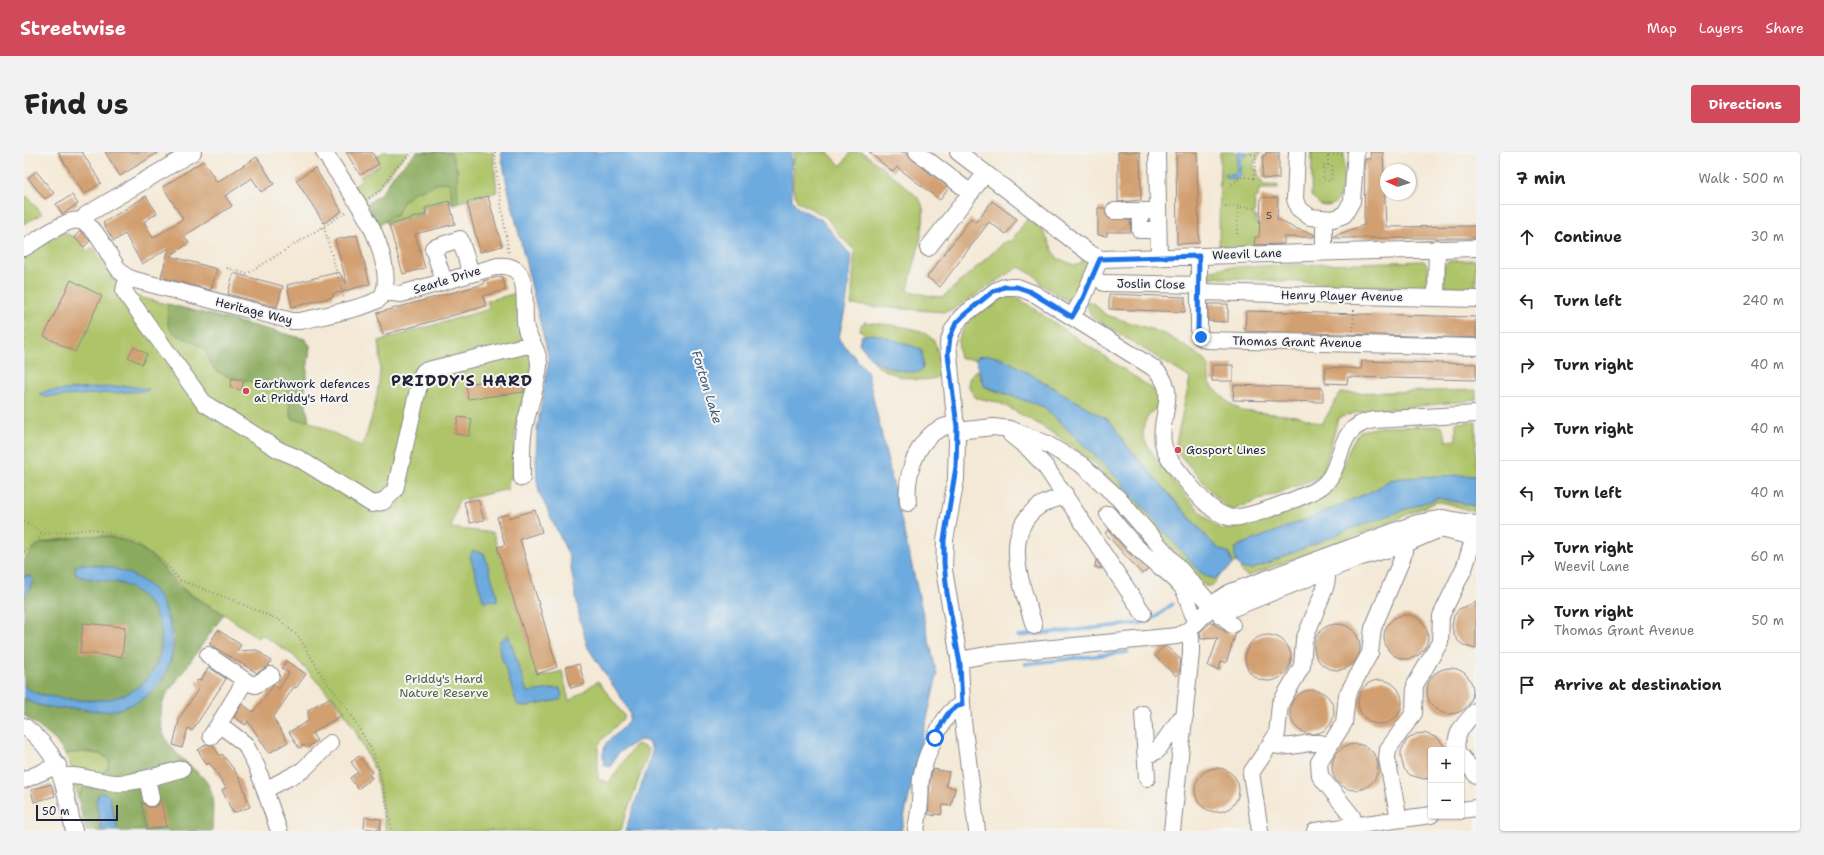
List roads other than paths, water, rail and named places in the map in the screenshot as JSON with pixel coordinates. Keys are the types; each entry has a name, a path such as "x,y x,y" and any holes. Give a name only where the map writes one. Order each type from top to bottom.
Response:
{"street":[{"path":"81,221 86,215 193,152"},
{"path":"324,152 355,207 371,227 386,278 384,292"},
{"path":"917,152 970,193"},
{"path":"958,152 978,164 1090,253 1100,259 1083,298 1072,317"},
{"path":"1157,152 1159,258"},
{"path":"1297,152 1296,203 1306,215 1314,219 1337,218 1348,210 1353,196 1356,154"},
{"path":"928,248 970,193 978,164"},
{"path":"1114,211 1158,211"},
{"path":"1140,211 1140,230 1158,230"},
{"path":"1324,219 1324,251"},
{"path":"24,248 66,223 74,220 81,221 94,231 118,269 126,277 124,291 128,298 202,400 279,450 298,458 372,504 383,502 395,490 421,376 424,371 532,344 539,360 539,366 524,430 522,478"},
{"path":"444,281 434,248 460,239 471,273"},
{"path":"1437,248 1436,298 1476,299"},
{"name":"Weevil Lane","path":"1100,259 1324,251 1476,248"},
{"name":"Thomas Grant Avenue","path":"1199,256 1198,331 1201,337 1206,340 1476,347"},
{"name":"Searle Drive","path":"384,292 402,294 496,266 511,267 518,273 524,284 525,322 532,344"},
{"name":"Heritage Way","path":"126,277 292,321 300,321 374,302 384,292"},
{"name":"Joslin Close","path":"1104,283 1199,288"},
{"path":"977,831 962,705 959,660 947,593 944,563 944,540 956,479 957,428 948,344 954,327 964,315 995,291 1009,286 1029,291 1148,363 1159,373 1166,386 1168,394 1162,435 1167,454 1206,504 1229,518 1239,518 1254,514 1322,486 1330,477 1344,440 1354,428 1363,422 1476,414"},
{"name":"Henry Player Avenue","path":"1199,288 1354,296 1436,298"},
{"path":"908,504 908,480 912,467 922,445 930,435 940,429 993,427 1008,429 1033,438 1057,450 1092,473 1124,505 1222,616"},
{"path":"1008,429 1008,433 1029,449 1041,461 1065,494 1143,614"},
{"path":"1034,626 1018,566 1018,537 1027,519 1036,509 1065,494"},
{"path":"1108,514 1140,551 1161,566 1181,586 1188,597 1193,625 1185,716 1172,831"},
{"path":"1222,616 1221,597 1231,592 1417,522 1443,518 1475,533"},
{"path":"959,660 992,654 1175,637 1193,625 1222,616 1234,608 1365,556 1402,545 1440,530 1475,533"},
{"path":"1399,819 1387,759 1388,749 1414,713 1415,685 1440,642 1441,616 1465,566 1475,533"},
{"path":"1354,826 1352,816 1320,776 1319,762 1343,726 1346,718 1347,695 1370,653 1373,628 1402,559 1404,551 1402,545"},
{"path":"1260,831 1251,773 1272,743 1278,731 1280,704 1302,666 1304,640 1325,588 1327,579 1325,573"},
{"path":"208,655 245,681 256,685 271,675"},
{"path":"245,681 215,730 245,744 257,767 279,831"},
{"path":"916,831 921,779 927,756 946,718 954,708 962,705"},
{"path":"1457,747 1456,741 1459,733 1476,711"},
{"path":"1143,714 1152,753 1147,778"},
{"path":"1152,753 1180,719 1185,716"},
{"path":"24,726 45,745 59,771 74,831"},
{"path":"265,790 303,770 330,743"},
{"path":"1272,743 1279,747 1322,743 1329,746"},
{"path":"1152,753 1172,772 1176,790"},
{"path":"1464,760 1476,775"},
{"path":"24,780 59,771 70,776 113,783 130,782 182,769"},
{"path":"147,778 151,798"},
{"path":"1464,810 1476,808"},
{"path":"1315,831 1428,815"}],"water":[{"name":"Forton Lake","path":"501,152 791,152 792,200 798,208 821,219 852,257 846,305 839,337 840,341 867,371 937,675 901,831 625,831 650,761 652,750 647,741 639,740 618,753 610,767 604,765 603,754 606,743 624,727 629,720 630,714 624,702 588,648 580,620 569,556 539,492 536,458 537,430 549,359 506,180"},
{"path":"1237,152 1247,152 1247,156 1241,156 1240,175 1236,179 1225,177 1225,173 1233,174 1236,171"},
{"path":"872,334 921,349 923,359 922,370 911,372 897,370 877,363 859,344 861,336"},
{"path":"989,355 1006,360 1110,421 1127,446 1193,522 1217,548 1229,553 1233,565 1216,579 1208,577 1200,572 1109,469 1044,407 984,386 976,359 978,357"},
{"path":"126,386 149,389 146,391 44,397 39,394 47,391"},
{"path":"1460,475 1476,476 1476,506 1438,498 1348,530 1253,569 1244,569 1235,559 1235,552 1238,546 1320,514 1374,490 1390,480 1401,478"},
{"path":"473,551 484,553 497,595 497,602 490,600 485,602 483,600 470,556"},
{"path":"81,564 120,570 138,578 146,583 159,596 167,617 171,633 172,647 170,661 165,674 157,686 147,695 134,703 119,709 104,711 49,707 30,702 24,698 24,685 31,691 50,697 102,700 118,697 126,694 141,684 152,672 159,657 162,641 160,625 154,610 144,597 123,584 89,579 76,575 75,567"},
{"path":"25,576 30,576 33,581 24,599"},
{"path":"508,634 527,692 560,688 562,695 560,700 524,707 517,704 499,649 499,642"},
{"path":"100,793 107,794 109,796 118,831 102,831 96,803"}],"waterway":[{"path":"1018,636 1143,623 1156,617 1172,604"},
{"path":"1025,664 1128,652"}],"place":[{"name":"Earthwork defences at Priddy's Hard","path":"246,391"},
{"name":"Gosport Lines","path":"1178,450"}],"district":[{"name":"PRIDDY'S HARD","path":"462,380"}],"park label":[{"name":"Priddy's Hard Nature Reserve","path":"444,686"}]}
